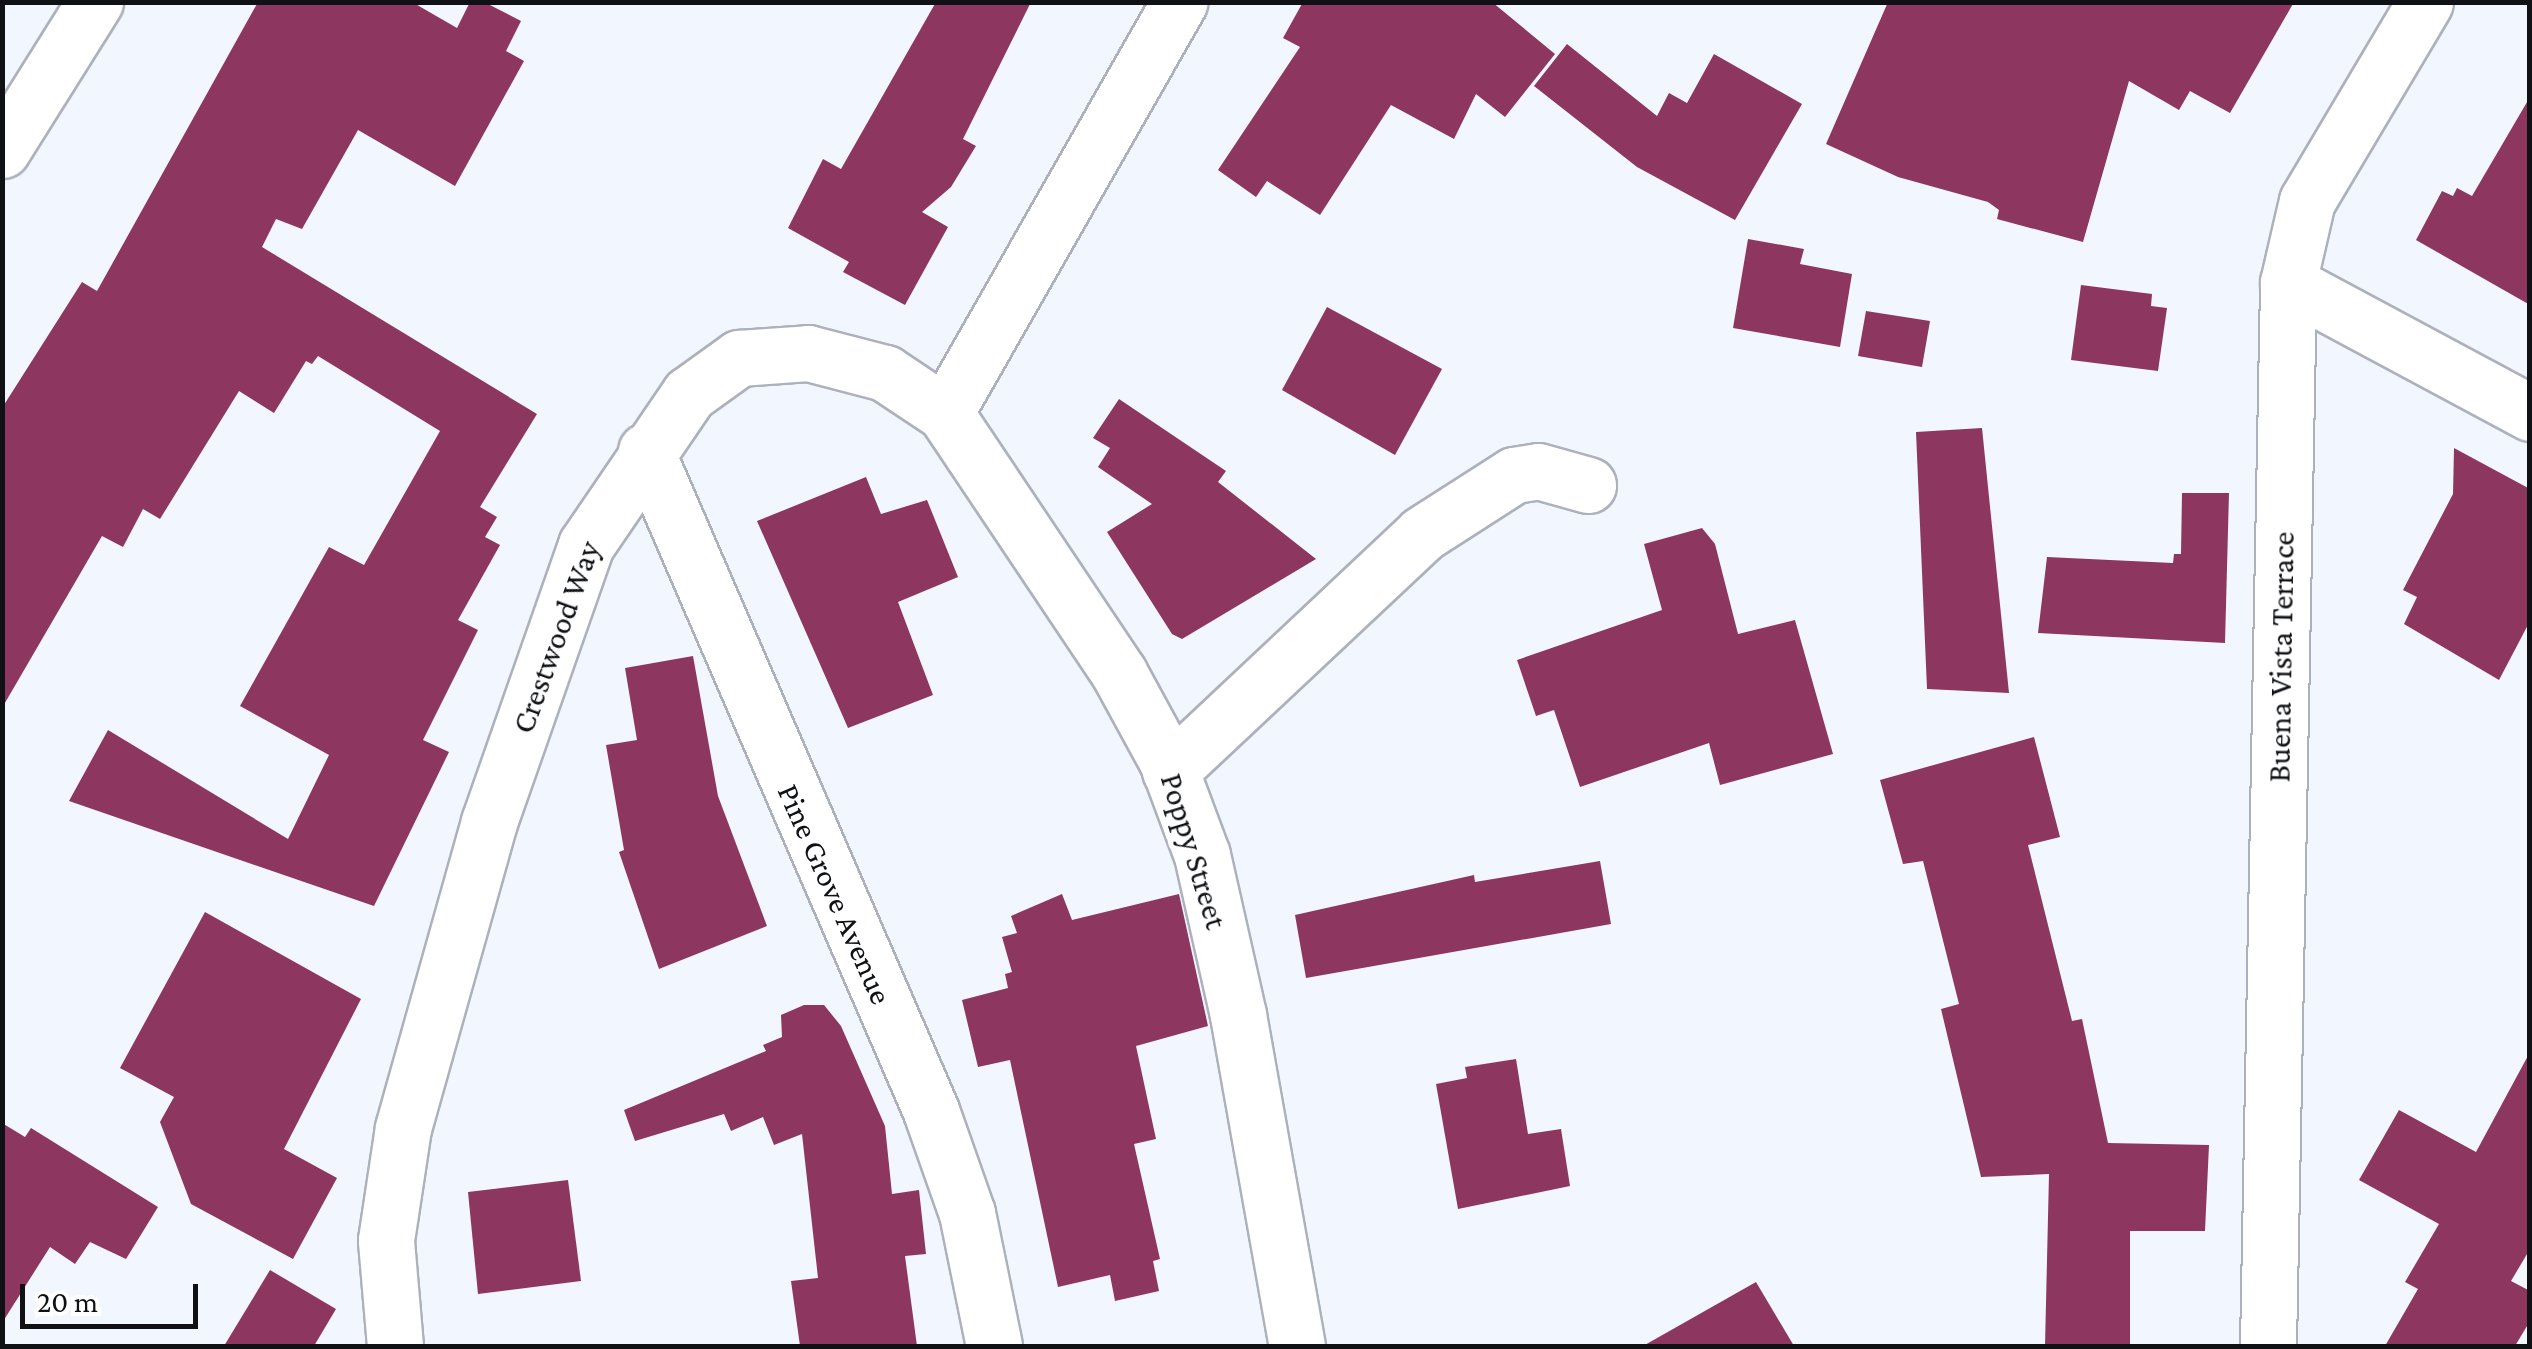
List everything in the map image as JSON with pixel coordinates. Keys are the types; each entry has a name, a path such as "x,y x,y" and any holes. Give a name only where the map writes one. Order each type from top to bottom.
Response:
{"street":[{"path":"2,150 95,2"},
{"path":"944,414 1179,2"},
{"name":"Buena Vista Terrace","path":"2268,1346 2288,283 2308,202 2425,2"},
{"path":"2288,283 2530,413"},
{"name":"Crestwood Way","path":"395,1346 386,1240 408,1108 489,822 586,545 646,451 689,394 739,358 808,353 885,373 944,414"},
{"name":"Poppy Street","path":"944,414 1120,673 1170,772 1202,855 1238,1015 1297,1346"},
{"name":"Pine Grove Avenue","path":"646,451 931,1111 967,1213 994,1346"},
{"path":"1170,772 1422,534 1514,475 1538,471 1588,485"}],"building":[{"path":"258,2 412,2 457,28 470,2 484,2 521,21 506,51 524,61 455,186 358,130 302,229 276,219 262,247 537,414 480,507 497,517 485,537 500,545 458,620 478,630 423,740 449,752 374,906 69,801 108,730 288,839 329,755 240,706 329,547 364,565 440,431 318,356 312,364 306,361 274,413 239,391 160,519 143,509 123,547 102,536 2,708 2,408 82,282 97,291"},
{"path":"936,2 1031,2 963,139 976,146 951,187 922,212 948,227 905,305 843,272 849,262 788,228 823,159 841,169"},
{"path":"1303,2 1492,2 1555,54 1505,117 1476,94 1454,139 1391,105 1320,215 1267,181 1256,197 1218,170 1300,47 1283,38"},
{"path":"1888,2 2294,2 2230,113 2190,91 2179,110 2129,81 2083,242 1997,219 1999,210 1988,202 1898,177 1826,144"},
{"path":"1567,44 1657,116 1669,93 1687,103 1714,54 1802,104 1735,220 1637,167 1534,86"},
{"path":"2530,97 2530,305 2416,240 2442,191 2453,196 2457,188 2472,196"},
{"path":"1748,239 1804,249 1800,264 1852,274 1840,347 1733,328"},
{"path":"2081,285 2152,294 2151,306 2167,308 2158,371 2071,360"},
{"path":"1327,307 1442,369 1395,455 1282,390"},
{"path":"1866,311 1930,321 1922,367 1858,356"},
{"path":"1119,399 1226,471 1218,482 1316,559 1182,639 1172,634 1107,532 1152,504 1098,467 1110,448 1093,438"},
{"path":"1982,428 2009,693 1927,689 1916,432"},
{"path":"2454,448 2530,489 2530,621 2499,680 2404,624 2417,597 2403,590 2453,494"},
{"path":"866,477 881,514 927,500 958,577 898,602 933,695 848,728 757,521"},
{"path":"2182,493 2229,493 2225,643 2038,633 2047,557 2173,563 2174,554 2181,554"},
{"path":"1702,528 1715,544 1738,634 1795,620 1833,754 1720,785 1709,743 1580,787 1554,710 1536,716 1517,660 1662,610 1644,544"},
{"path":"693,656 718,796 767,926 659,969 619,852 624,850 606,745 637,740 625,668"},
{"path":"2034,737 2060,837 2028,845 2072,1021 2082,1019 2108,1143 2209,1145 2205,1231 2130,1231 2130,1346 2045,1346 2049,1174 1981,1177 1941,1009 1959,1004 1923,861 1903,864 1880,780"},
{"path":"1600,861 1611,924 1306,978 1295,915 1474,875 1475,882"},
{"path":"1062,894 1072,920 1179,894 1208,1026 1136,1046 1156,1139 1134,1144 1160,1259 1153,1261 1159,1291 1115,1301 1110,1275 1058,1287 1010,1060 978,1067 962,1000 1008,988 1005,974 1012,972 1002,937 1017,933 1011,916"},
{"path":"205,912 361,999 284,1149 337,1178 293,1259 191,1204 160,1122 174,1097 120,1068"},
{"path":"804,1005 824,1005 841,1026 885,1126 892,1194 919,1190 926,1254 905,1256 917,1346 800,1346 791,1281 818,1278 802,1134 774,1145 763,1117 731,1131 724,1114 635,1141 624,1110 766,1051 763,1045 782,1037 781,1015"},
{"path":"2530,1052 2530,1249 2511,1281 2530,1291 2530,1321 2515,1346 2385,1346 2418,1289 2405,1282 2439,1224 2359,1180 2399,1110 2476,1152"},
{"path":"1516,1059 1528,1134 1561,1129 1570,1186 1458,1209 1436,1084 1467,1078 1465,1067"},
{"path":"2,1123 25,1137 31,1128 158,1207 126,1259 90,1242 75,1264 50,1247 2,1323"},
{"path":"568,1180 581,1281 478,1294 468,1192"},
{"path":"270,1270 336,1309 314,1346 224,1346"},
{"path":"1756,1282 1794,1346 1643,1346"}]}
